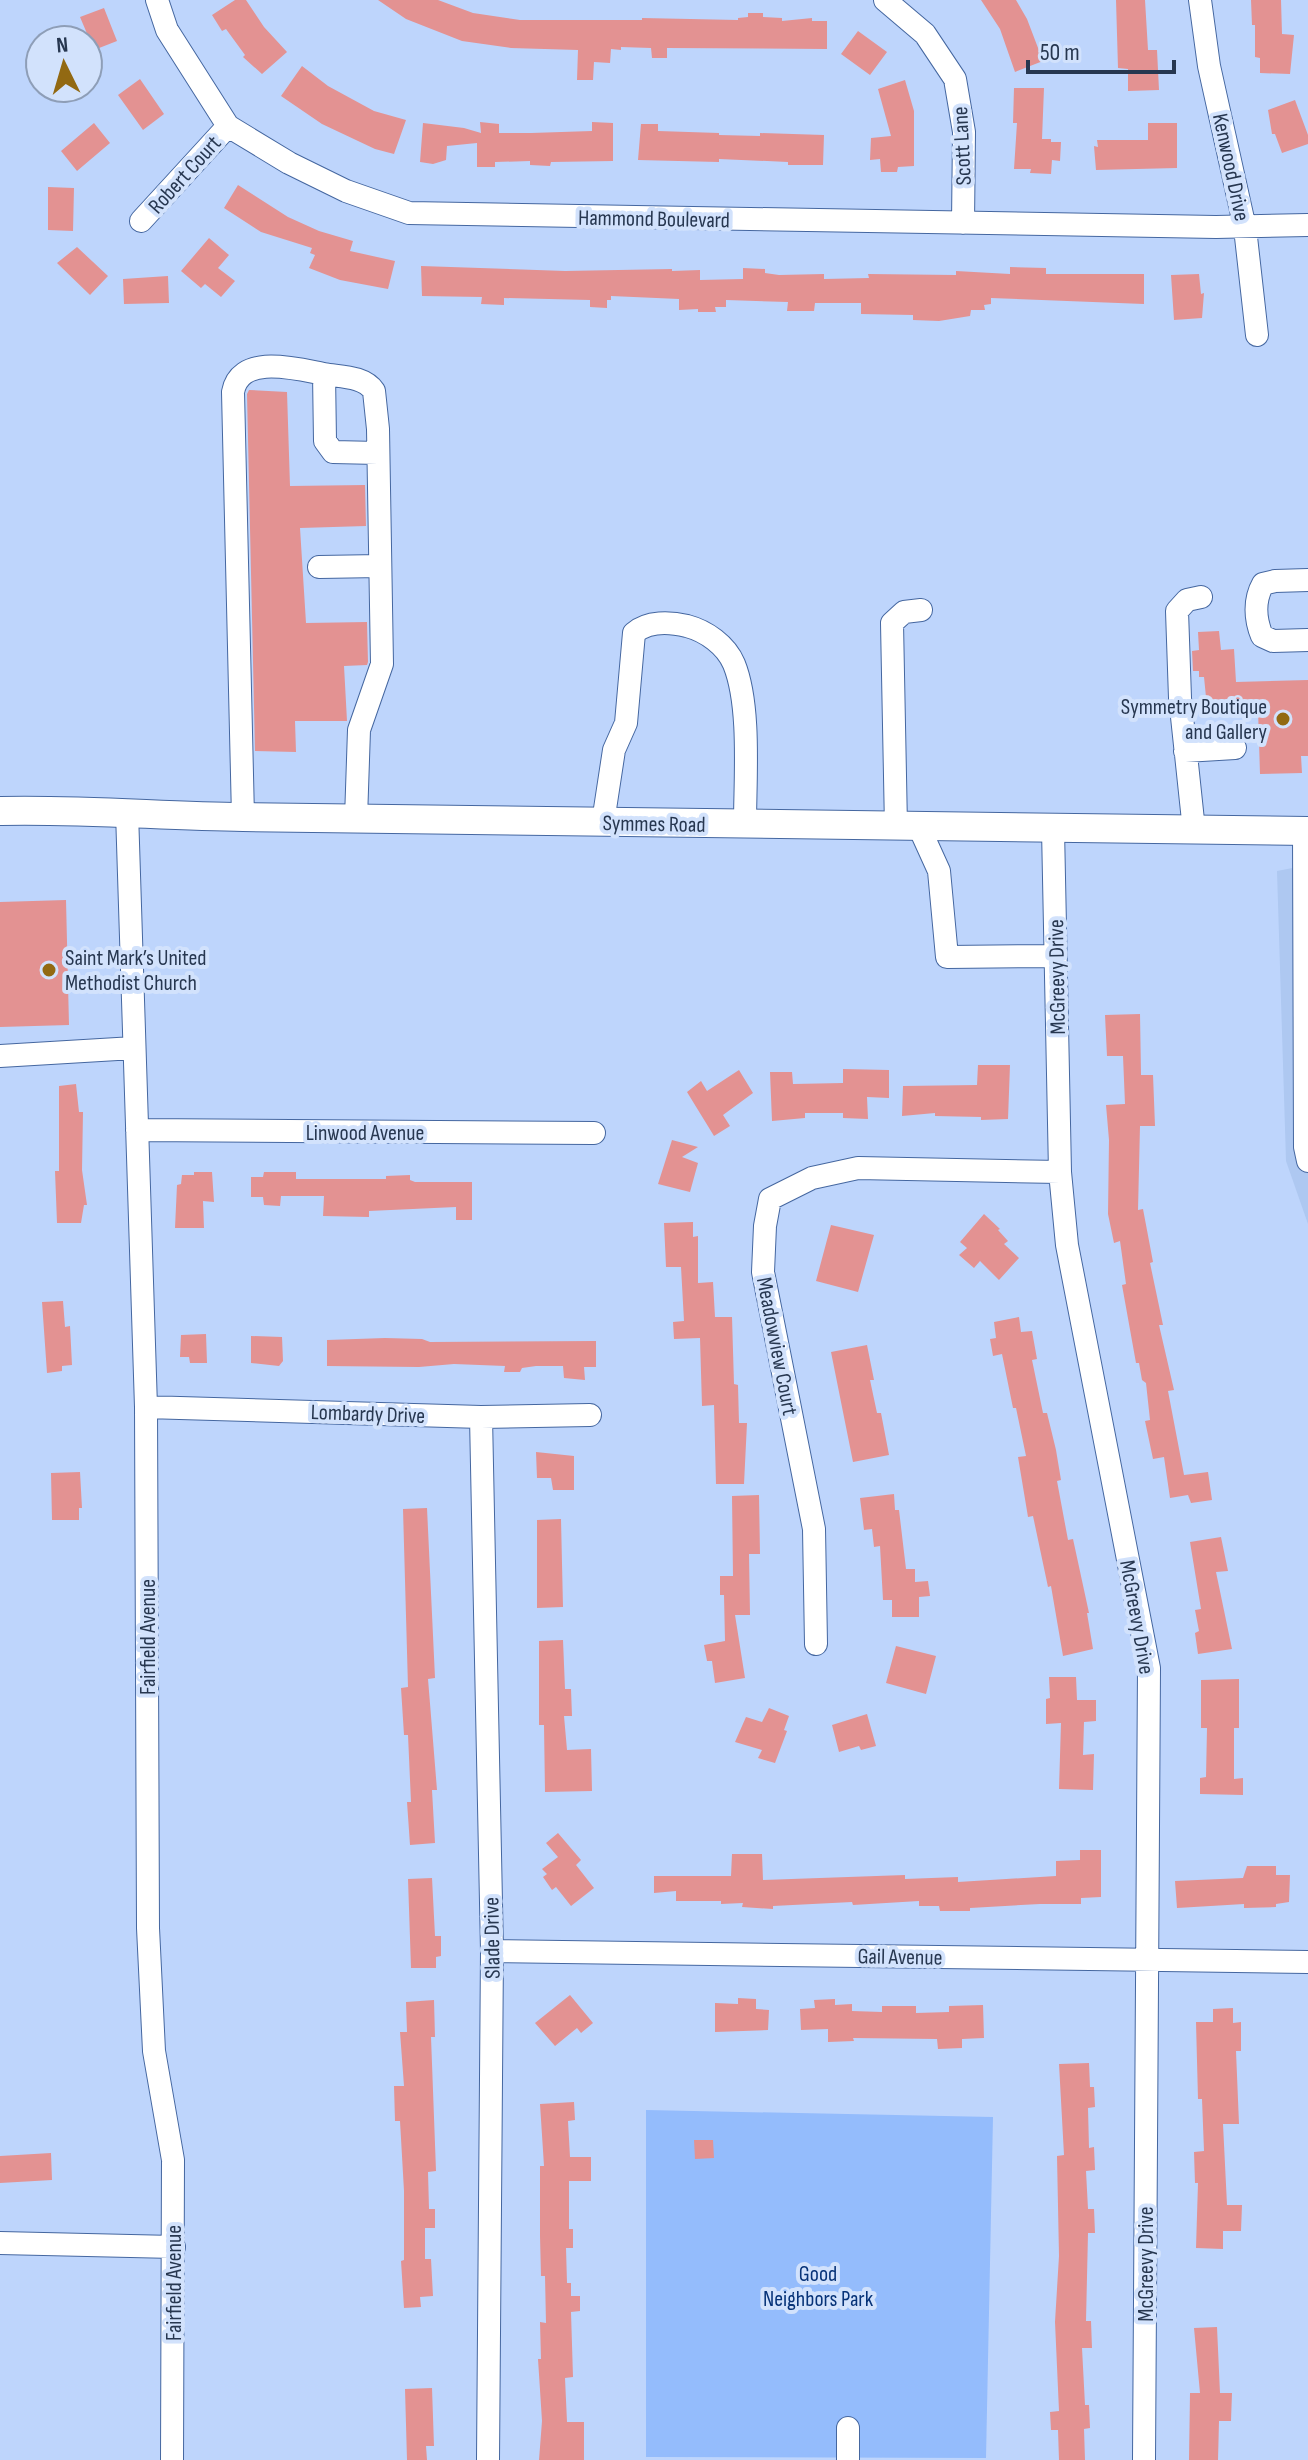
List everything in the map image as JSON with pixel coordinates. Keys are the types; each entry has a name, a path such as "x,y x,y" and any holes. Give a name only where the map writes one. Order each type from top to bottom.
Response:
{"main road":[{"name":"Symmes Road","path":"0,811 127,812 159,816 1306,831"}],"street":[{"name":"Hammond Boulevard","path":"157,0 167,30 228,126 289,163 346,191 409,213 1245,228 1308,225"},
{"name":"Scott Lane","path":"885,0 925,34 955,79 964,132 963,223"},
{"name":"Kenwood Drive","path":"1200,0 1209,66 1245,228 1257,335"},
{"name":"Robert Court","path":"141,221 228,126"},
{"path":"243,817 234,381 253,368 290,368 364,381 374,391 382,664 359,730 356,819"},
{"path":"324,374 325,441 328,448 333,452 378,453"},
{"path":"319,567 380,566"},
{"path":"1308,580 1263,584 1257,595 1257,625 1262,636 1273,641 1308,640"},
{"path":"1194,830 1178,668 1177,611 1187,600 1201,597"},
{"path":"921,610 904,612 892,623 907,827 939,871 947,957 1056,956"},
{"path":"603,822 612,758 626,723 634,633 642,626 679,624 696,628 716,640 733,662 741,689 745,824"},
{"path":"1185,751 1235,748"},
{"name":"Fairfield Avenue","path":"127,812 146,1407 148,1928 154,2051 173,2160 172,2460"},
{"name":"McGreevy Drive","path":"1053,829 1060,1172 1067,1245 1149,1668 1144,2460"},
{"path":"1306,831 1305,1147 1308,1161"},
{"path":"0,1056 134,1048"},
{"name":"Linwood Avenue","path":"137,1130 594,1133"},
{"name":"Meadowview Court","path":"816,1644 814,1529 763,1272 770,1199 812,1178 858,1168 1060,1172"},
{"name":"Lombardy Drive","path":"146,1407 481,1417 590,1415"},
{"name":"Slade Drive","path":"481,1417 492,1951 488,2460"},
{"name":"Gail Avenue","path":"492,1951 1308,1962"},
{"path":"0,2243 174,2247"},
{"path":"848,2428 848,2460"}],"shaded area":[{"path":"1308,865 1308,1224 1286,1161 1277,871"}],"green space":[{"name":"Good Neighbors Park","path":"646,2110 993,2117 986,2458 646,2457"}],"building":[{"path":"235,0 246,0 264,27 287,52 262,74 243,57 245,55 226,29 222,31 212,15"},
{"path":"378,0 438,0 473,13 520,20 738,20 748,17 748,13 763,13 763,17 782,18 782,21 812,18 812,21 827,21 827,49 667,48 667,58 652,58 651,48 621,47 621,50 611,49 610,63 594,62 593,80 577,80 578,50 511,48 462,41 406,19"},
{"path":"981,0 1016,0 1043,61 1015,72 1000,29"},
{"path":"1116,0 1145,0 1148,50 1157,50 1159,90 1128,91 1128,69 1118,68"},
{"path":"1251,0 1281,0 1282,34 1294,35 1290,74 1260,73 1260,58 1255,57"},
{"path":"104,8 117,41 104,46 104,24 83,24 80,17"},
{"path":"858,31 887,52 870,75 841,54"},
{"path":"302,66 328,86 374,111 406,120 394,154 375,149 322,124 281,96"},
{"path":"140,79 164,114 143,130 118,95"},
{"path":"905,80 914,111 914,166 898,167 897,172 881,172 880,159 870,160 871,138 891,136 878,89"},
{"path":"1014,88 1044,88 1042,139 1061,142 1060,161 1052,160 1051,174 1014,169 1017,123 1013,123"},
{"path":"1295,100 1308,135 1308,144 1282,153 1275,134 1272,134 1268,110"},
{"path":"480,122 499,124 499,133 592,131 592,122 613,123 613,161 551,162 550,166 530,165 530,161 495,162 495,167 477,167 477,143 447,146 446,160 433,164 420,162 423,123 481,133"},
{"path":"94,123 110,143 77,171 61,151"},
{"path":"1148,123 1177,123 1177,168 1096,170 1094,146 1098,147 1097,140 1148,140"},
{"path":"641,124 658,124 658,131 719,135 824,135 823,165 719,159 719,162 638,160"},
{"path":"238,185 288,217 353,241 350,251 395,261 388,289 340,280 309,268 315,255 310,253 312,248 261,232 224,208"},
{"path":"48,187 74,188 73,231 48,230"},
{"path":"209,238 229,255 218,268 235,281 221,297 205,284 201,288 181,271"},
{"path":"77,247 108,276 90,295 57,263"},
{"path":"421,266 565,271 700,270 700,280 743,279 743,268 765,269 765,273 779,275 824,274 824,279 869,278 868,274 956,275 956,271 1010,274 1010,267 1046,268 1046,274 1144,274 1144,304 991,298 991,304 984,305 985,310 971,310 970,316 939,321 913,320 913,315 861,314 861,303 815,303 814,311 787,311 788,302 726,300 726,307 715,307 716,312 679,310 679,299 611,296 611,300 607,300 607,308 590,307 590,300 504,298 504,305 481,304 482,297 422,296"},
{"path":"1199,274 1201,294 1204,293 1202,318 1174,320 1171,275"},
{"path":"168,276 169,303 124,304 123,279"},
{"path":"249,390 287,392 290,486 365,485 366,526 300,528 306,623 367,622 368,662 367,665 344,666 347,721 295,721 296,752 255,751"},
{"path":"1219,631 1221,650 1234,649 1236,682 1308,680 1308,756 1301,756 1302,773 1260,774 1258,709 1211,713 1211,706 1207,707 1204,677 1199,677 1199,671 1193,671 1192,651 1199,650 1198,632"},
{"name":"Saint Mark’s United Methodist Church","path":"66,900 69,1025 0,1027 0,902"},
{"path":"1140,1014 1141,1075 1153,1075 1155,1126 1140,1126 1138,1210 1143,1209 1153,1262 1150,1263 1163,1325 1159,1325 1174,1390 1168,1391 1184,1475 1208,1472 1212,1500 1191,1503 1188,1495 1170,1498 1164,1457 1153,1459 1145,1421 1150,1420 1146,1383 1142,1380 1139,1363 1136,1363 1122,1285 1126,1284 1120,1241 1114,1243 1108,1214 1106,1105 1125,1104 1123,1056 1107,1056 1105,1015"},
{"path":"978,1065 1010,1065 1008,1119 981,1120 981,1117 935,1116 935,1113 902,1116 903,1086 977,1085"},
{"path":"843,1069 889,1070 889,1098 867,1097 868,1119 843,1118 843,1113 805,1113 805,1118 772,1121 770,1072 792,1072 793,1084 843,1083"},
{"path":"739,1070 753,1093 723,1115 730,1126 714,1136 687,1092 701,1081 707,1091"},
{"path":"76,1084 79,1112 83,1112 82,1170 87,1205 84,1205 81,1223 57,1223 55,1171 59,1171 59,1086"},
{"path":"672,1140 698,1147 682,1157 698,1163 690,1192 658,1184"},
{"path":"194,1172 212,1172 214,1202 203,1201 204,1228 175,1228 177,1185 181,1184 182,1175 194,1175"},
{"path":"264,1172 296,1172 296,1179 386,1179 386,1176 410,1175 410,1180 415,1182 472,1182 472,1220 456,1220 456,1207 369,1211 369,1217 323,1216 324,1196 281,1196 280,1206 264,1205 263,1197 251,1197 251,1177 263,1177"},
{"path":"984,1214 1000,1229 1008,1241 1004,1244 1019,1258 999,1280 980,1261 974,1268 959,1255 967,1248 960,1242"},
{"path":"693,1222 693,1237 698,1236 698,1283 713,1282 715,1317 732,1317 734,1384 738,1385 739,1423 747,1423 744,1484 716,1484 714,1405 702,1406 700,1338 674,1339 673,1322 684,1321 681,1267 666,1267 664,1223"},
{"path":"831,1225 874,1235 858,1292 816,1281"},
{"path":"63,1301 65,1327 70,1326 72,1365 62,1366 62,1371 47,1373 42,1302"},
{"path":"1019,1317 1021,1332 1032,1331 1037,1359 1032,1360 1043,1413 1047,1413 1056,1450 1061,1480 1057,1481 1068,1540 1073,1539 1089,1613 1093,1649 1063,1656 1051,1586 1048,1587 1033,1516 1028,1517 1018,1457 1026,1456 1016,1408 1013,1408 1002,1354 993,1356 990,1339 996,1338 994,1322"},
{"path":"206,1334 207,1363 190,1363 189,1357 180,1357 181,1335"},
{"path":"251,1336 282,1337 283,1361 279,1366 251,1363"},
{"path":"385,1338 430,1342 596,1341 596,1367 584,1367 585,1380 564,1378 563,1366 536,1366 522,1368 520,1372 504,1372 505,1366 454,1364 419,1367 327,1366 327,1340"},
{"path":"867,1345 874,1380 870,1380 877,1413 881,1413 889,1455 853,1462 831,1352"},
{"path":"536,1452 574,1456 574,1490 553,1490 551,1478 537,1478"},
{"path":"80,1472 82,1508 79,1508 79,1520 52,1520 51,1473"},
{"path":"894,1494 895,1510 899,1510 906,1569 915,1569 915,1582 928,1581 930,1596 919,1597 919,1617 892,1617 892,1600 883,1600 880,1546 874,1547 872,1529 864,1530 860,1498"},
{"path":"759,1495 760,1554 749,1554 750,1615 735,1615 745,1678 715,1683 712,1661 707,1661 704,1645 725,1641 724,1595 720,1595 720,1576 733,1576 732,1496"},
{"path":"427,1508 435,1678 428,1679 437,1790 432,1790 435,1843 410,1845 408,1735 404,1735 401,1688 408,1687 403,1509"},
{"path":"561,1519 563,1607 537,1608 537,1520"},
{"path":"1221,1537 1228,1571 1216,1572 1232,1649 1198,1654 1195,1633 1199,1631 1195,1610 1201,1609 1190,1542"},
{"path":"563,1640 565,1689 571,1689 572,1716 564,1716 567,1750 591,1749 592,1791 545,1792 544,1725 539,1725 539,1641"},
{"path":"896,1646 936,1656 926,1694 886,1683"},
{"path":"1049,1677 1076,1677 1077,1700 1096,1700 1096,1721 1084,1722 1083,1755 1094,1754 1093,1790 1059,1789 1061,1723 1046,1724"},
{"path":"1239,1679 1239,1728 1234,1728 1234,1779 1243,1778 1243,1795 1200,1794 1200,1778 1206,1777 1207,1728 1201,1728 1201,1680"},
{"path":"769,1708 789,1716 775,1763 758,1758 762,1750 735,1742 746,1717 762,1722"},
{"path":"867,1714 876,1746 861,1750 859,1746 839,1752 832,1725"},
{"path":"558,1833 581,1860 576,1865 594,1888 571,1906 556,1887 552,1890 543,1877 547,1874 542,1869 558,1857 546,1843"},
{"path":"1080,1850 1101,1850 1101,1897 1081,1898 1081,1904 940,1911 939,1906 919,1906 919,1901 853,1905 852,1902 773,1906 773,1909 742,1907 743,1903 721,1904 721,1901 676,1901 676,1891 654,1893 654,1876 731,1876 732,1854 762,1854 763,1880 905,1875 905,1879 958,1877 958,1882 1056,1876 1056,1861 1080,1860"},
{"path":"1247,1866 1276,1866 1276,1875 1290,1875 1289,1902 1276,1904 1276,1907 1244,1908 1244,1904 1177,1908 1175,1881 1243,1878"},
{"path":"432,1878 435,1936 441,1936 441,1956 436,1957 436,1968 411,1968 408,1879"},
{"path":"570,1995 593,2023 581,2033 577,2028 555,2046 535,2023"},
{"path":"738,1998 756,1999 756,2009 769,2010 768,2030 715,2032 715,2003 738,2004"},
{"path":"835,1999 835,2005 852,2004 852,2011 882,2012 882,2006 916,2006 916,2013 949,2012 949,2006 983,2005 984,2038 962,2039 962,2048 938,2049 937,2039 853,2038 854,2041 828,2042 828,2029 801,2030 800,2009 815,2008 814,2000"},
{"path":"434,2000 435,2037 431,2037 436,2171 428,2172 429,2209 435,2209 435,2228 425,2228 425,2259 431,2259 433,2296 420,2297 421,2307 404,2308 401,2261 404,2260 404,2191 400,2121 395,2121 394,2086 404,2086 400,2032 407,2032 406,2002"},
{"path":"1233,2008 1233,2023 1241,2022 1241,2051 1236,2051 1239,2124 1223,2124 1227,2205 1242,2205 1241,2231 1223,2231 1223,2249 1196,2248 1198,2183 1195,2183 1194,2152 1204,2151 1202,2099 1198,2099 1196,2022 1213,2022 1213,2009"},
{"path":"1089,2063 1095,2107 1088,2108 1089,2148 1094,2147 1095,2170 1086,2171 1088,2209 1094,2209 1095,2233 1088,2233 1086,2321 1091,2321 1092,2348 1082,2348 1085,2405 1089,2405 1090,2428 1084,2429 1085,2460 1059,2460 1058,2430 1051,2430 1050,2412 1059,2411 1055,2322 1059,2256 1057,2156 1064,2155 1059,2064"},
{"path":"574,2102 575,2120 568,2121 570,2157 591,2157 591,2181 569,2181 569,2229 573,2229 573,2248 566,2248 567,2283 571,2283 571,2296 580,2296 580,2311 571,2312 573,2377 565,2378 567,2422 584,2422 584,2460 539,2460 542,2421 538,2359 541,2359 540,2322 546,2323 545,2276 541,2276 540,2166 544,2166 540,2104"},
{"path":"694,2140 713,2140 714,2158 695,2159"},
{"path":"51,2153 52,2180 0,2183 0,2156"},
{"path":"1217,2327 1220,2393 1232,2393 1231,2421 1219,2421 1218,2460 1189,2460 1190,2393 1200,2393 1194,2328"},
{"path":"432,2388 434,2446 426,2446 427,2460 407,2460 405,2389"}],"place":[{"name":"Symmetry Boutique and Gallery","path":"1283,719"},
{"name":"Saint Mark’s United Methodist Church","path":"49,970"}]}
